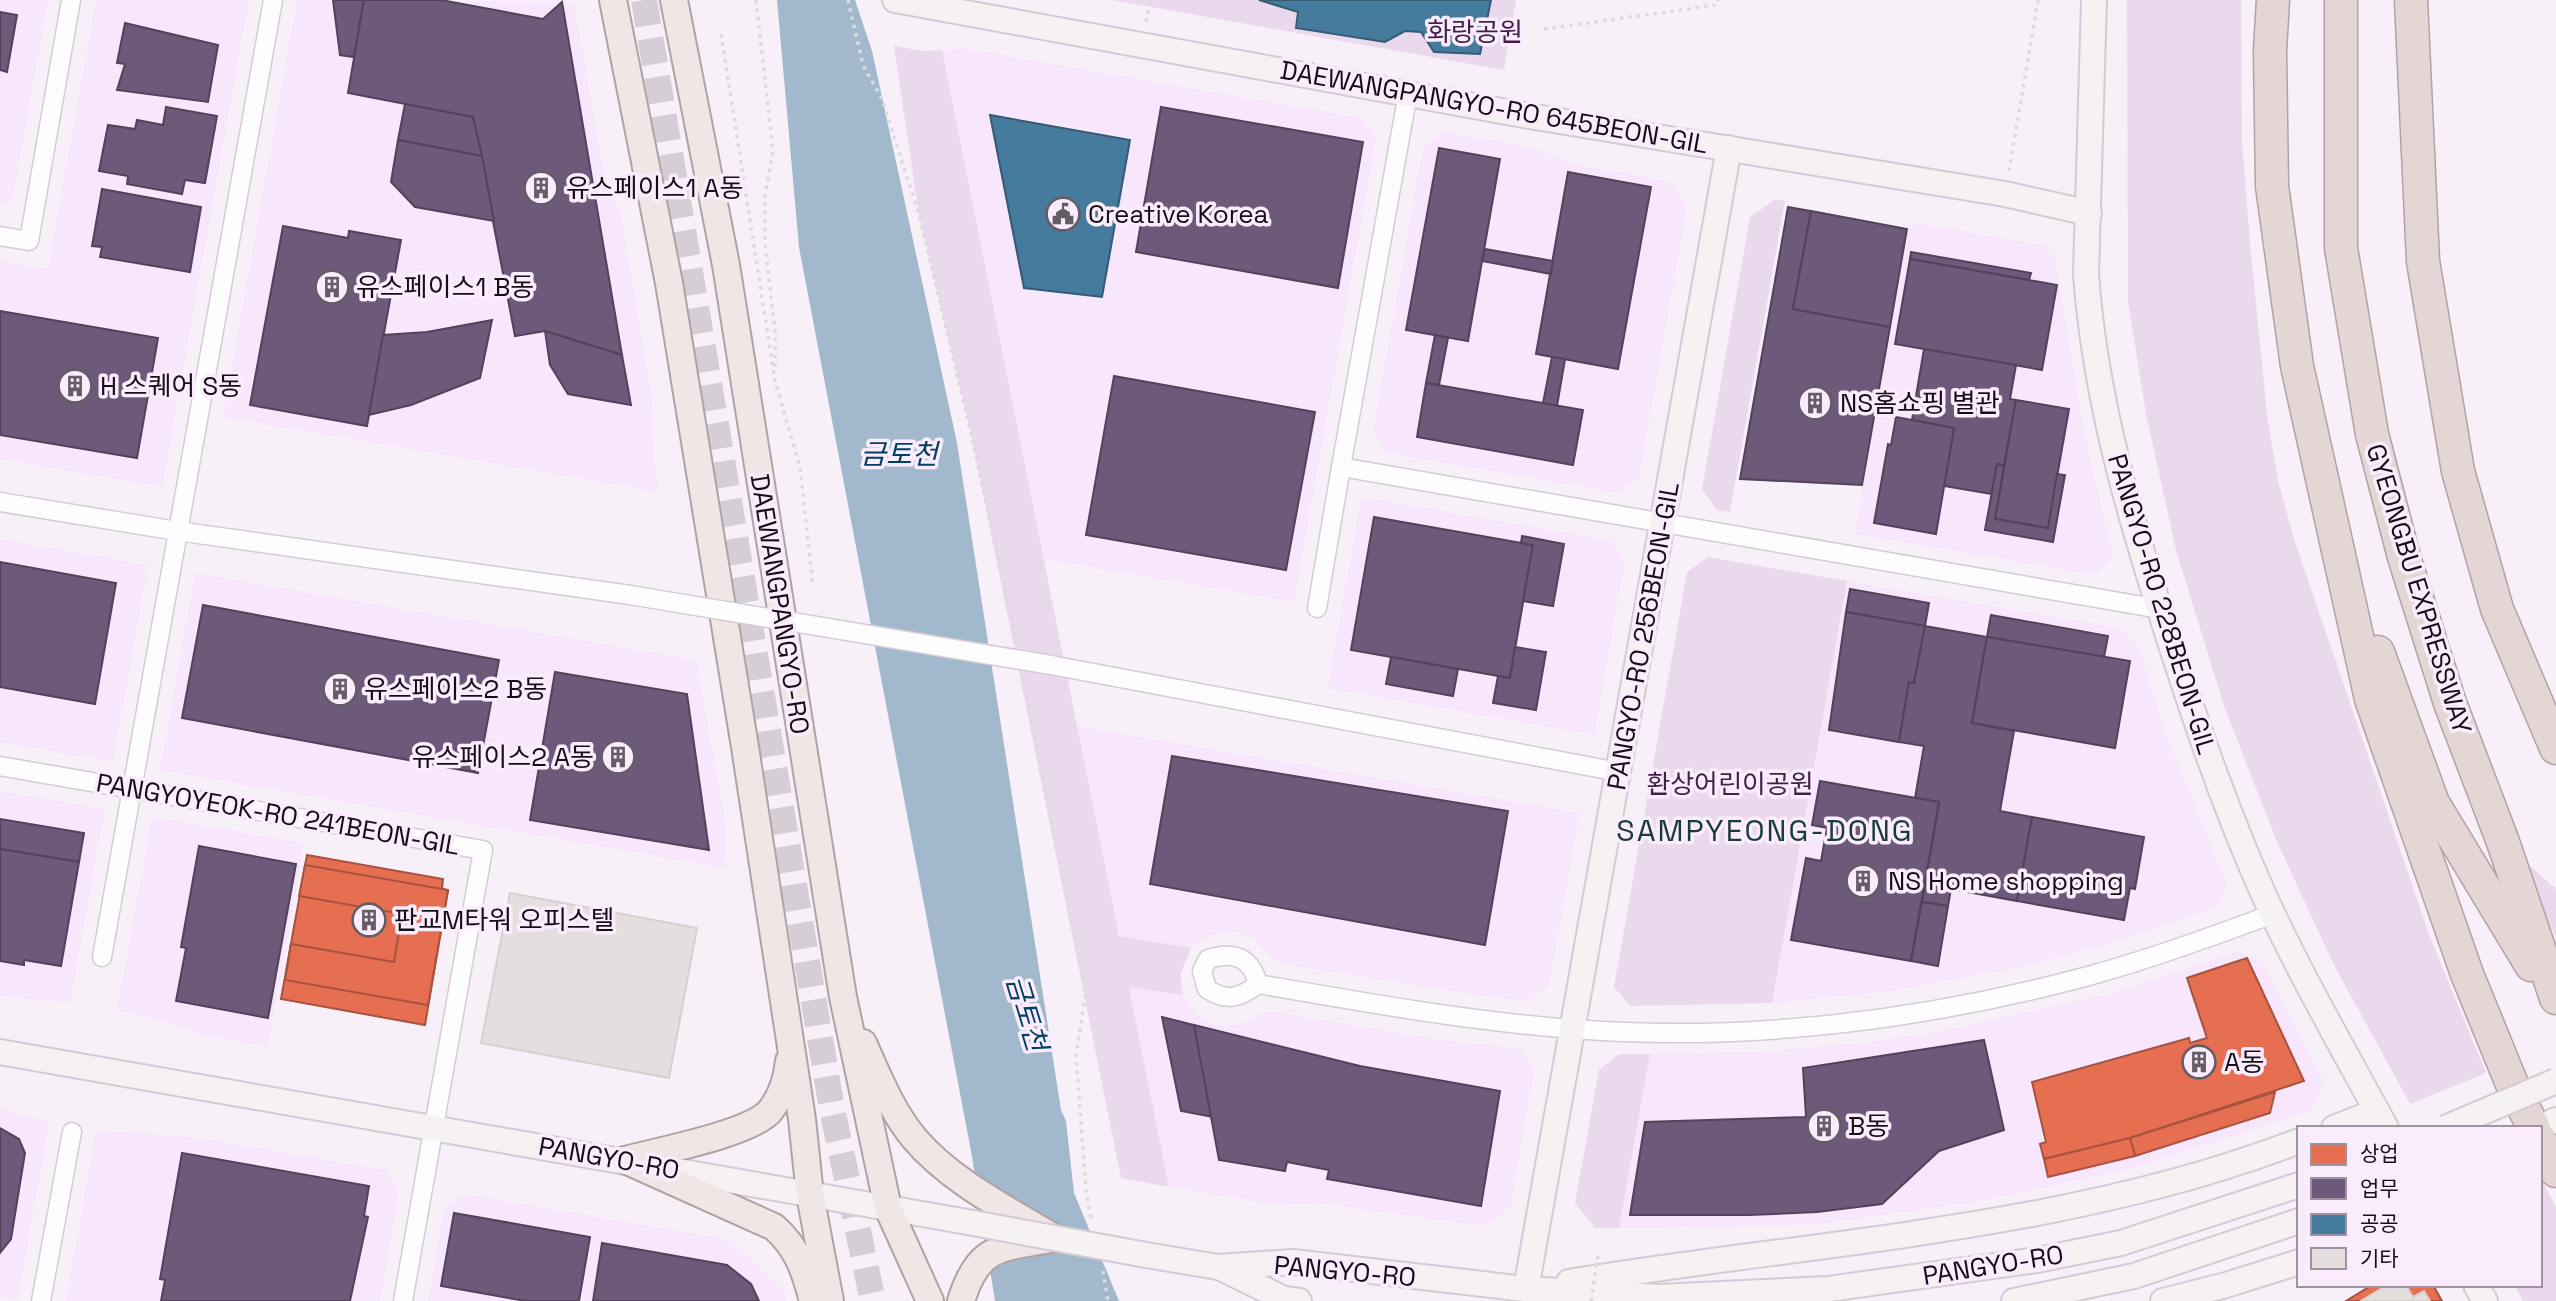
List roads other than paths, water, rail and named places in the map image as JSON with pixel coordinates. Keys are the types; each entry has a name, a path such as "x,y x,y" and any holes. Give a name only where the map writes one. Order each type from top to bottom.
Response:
{"highway":[{"path":"2273,0 2270,51 2272,186 2297,366 2371,699 2466,974 2534,1126"},
{"name":"GYEONGBU EXPRESSWAY","path":"2341,0 2341,248 2372,434 2404,557 2450,703 2503,842 2556,998"},
{"path":"2411,0 2423,261 2458,471 2497,609 2556,748"},
{"path":"2331,515 2433,803 2556,1006"},
{"path":"2542,1144 2556,1171"}],"main road":[{"path":"613,0 669,283 791,1046 810,1195 830,1301"},
{"name":"DAEWANGPANGYO-RO","path":"674,0 726,265 843,997 888,1208 930,1301"},
{"name":"DAEWANGPANGYO-RO 645BEON-GIL","path":"897,0 1408,93 2005,194 2089,213"},
{"name":"PANGYO-RO 228BEON-GIL","path":"2094,0 2086,274 2089,316 2126,502 2202,741 2273,914 2381,1119"},
{"name":"PANGYO-RO 256BEON-GIL","path":"1526,1289 1729,148"},
{"path":"843,997 886,1094 913,1136 968,1185 1054,1238"},
{"path":"625,1160 758,1121 769,1112 786,1083 791,1046"},
{"name":"PANGYO-RO","path":"0,1052 625,1160 1218,1267 1293,1262 1526,1289 1658,1297 1828,1289 2037,1260 2121,1242 2297,1186"},
{"path":"2450,1126 2556,1081"},
{"path":"2344,1126 2381,1119"},
{"path":"1526,1289 2054,1209 2154,1187 2297,1142"},
{"path":"625,1160 775,1227 791,1242 799,1257 813,1301"},
{"name":"PANGYO-RO","path":"2014,1301 2134,1276 2297,1222"},
{"path":"961,1301 982,1257 1001,1249 1054,1238"},
{"path":"2163,1301 2226,1286 2297,1263"},
{"name":"PANGYO-RO","path":"1218,1267 1284,1299 1299,1301"}],"street":[{"path":"0,236 29,241 71,0"},
{"path":"102,957 273,0"},
{"path":"1317,608 1408,93"},
{"path":"1341,467 2160,609"},
{"path":"0,502 177,531 630,595 1051,665 1619,772"},
{"name":"PANGYOYEOK-RO 241BEON-GIL","path":"0,766 483,849 434,1129"},
{"path":"1258,984 1443,1014 1573,1029 1723,1031 1866,1020 1940,1008 2092,975 2175,950 2273,914"},
{"path":"403,1301 434,1129"},
{"path":"41,1301 72,1132"}],"water":[{"name":"금토천","path":"777,0 855,0 872,51 957,443 1061,1110 1066,1121 1074,1193 1119,1301 995,1301 971,1151 799,247"}],"tunnel":[{"path":"644,0 832,1109 873,1301"}],"place":[{"name":"유스페이스1 A동","path":"541,188"},
{"name":"Creative Korea","path":"1063,214"},
{"name":"유스페이스1 B동","path":"332,287"},
{"name":"H 스퀘어 S동","path":"75,386"},
{"name":"NS홈쇼핑 별관","path":"1815,403"},
{"name":"유스페이스2 B동","path":"340,689"},
{"name":"유스페이스2 A동","path":"618,757"},
{"name":"NS Home shopping","path":"1863,881"},
{"name":"판교M타워 오피스텔","path":"369,920"},
{"name":"A동","path":"2199,1062"},
{"name":"B동","path":"1824,1126"}],"district":[{"name":"SAMPYEONG-DONG","path":"1765,830"}],"park label":[{"name":"화랑공원","path":"1475,32"},
{"name":"환상어린이공원","path":"1730,784"}]}
